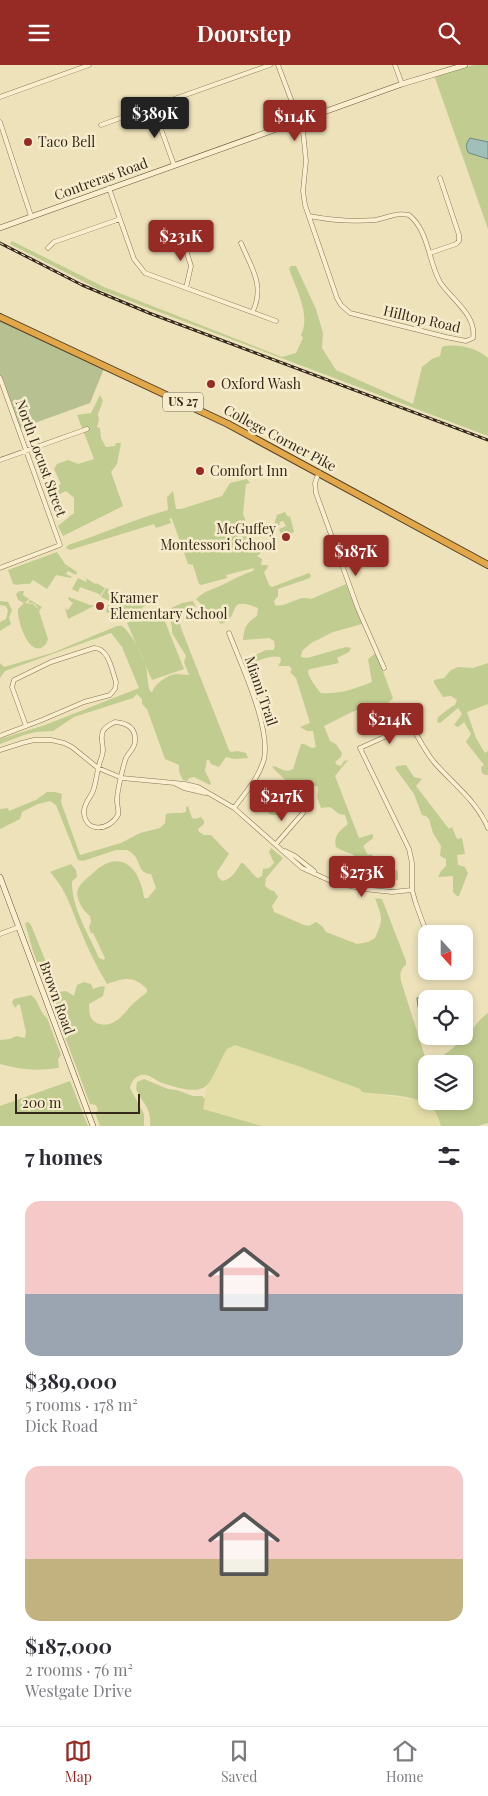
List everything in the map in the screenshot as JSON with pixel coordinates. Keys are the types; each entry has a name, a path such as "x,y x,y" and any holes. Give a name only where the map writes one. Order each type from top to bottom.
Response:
{"highway":[{"name":"College Corner Pike","path":"0,317 228,424 488,565"}],"street":[{"path":"0,97 89,65"},
{"path":"101,125 270,65"},
{"name":"Hilltop Road","path":"278,65 299,120 305,146 306,161 303,191 305,205 338,298 346,311 437,335 466,341 471,340 474,333 468,317 462,307 440,282 419,227 409,215 396,215 373,220 326,219 309,216"},
{"path":"396,65 402,84"},
{"name":"Contreras Road","path":"0,228 109,187 299,120 402,84 466,65"},
{"path":"153,107 174,165"},
{"path":"0,122 31,216"},
{"path":"430,253 456,244 459,235 440,178"},
{"path":"109,187 134,259 141,269 152,276 253,311 276,321"},
{"path":"48,248 54,242 120,219"},
{"path":"182,237 191,266 186,288"},
{"path":"241,243 258,282 258,301 253,311"},
{"name":"North Locust Street","path":"0,381 60,545 0,568"},
{"path":"0,460 87,429"},
{"path":"319,472 315,483 316,493 358,609 384,668"},
{"name":"Miami Trail","path":"229,633 263,725 265,746 264,758 260,769 234,808"},
{"path":"0,735 26,726 84,702 104,697 113,692 116,682 104,652 98,648 85,651 51,662 14,680 12,687 26,726"},
{"path":"115,722 127,724 132,728 135,741 126,758 122,778 117,798 118,815 115,821 105,827 98,828 93,826 85,817 84,812 87,801 94,790 102,755 103,731 115,722"},
{"path":"424,925 412,890 412,863 406,840 360,749 411,725 433,761 475,805 485,819 488,828"},
{"path":"0,751 22,743 51,740 64,743 75,749 98,768 122,778 198,787 234,808 302,868 333,881 364,889 392,892 412,890"},
{"path":"276,844 303,813"},
{"name":"Brown Road","path":"0,877 92,1126"},
{"path":"0,934 18,927"}],"shaded area":[{"path":"235,1045 301,1067 360,1089 362,1092 418,1100 418,1110 435,1110 441,1126 262,1126 202,1108 208,1083 227,1049"}],"green space":[{"path":"474,65 488,65 488,229 434,75"},
{"path":"12,241 104,287 282,357 296,353 303,338 301,335 304,327 303,311 299,293 289,269 291,266 296,266 316,309 323,333 322,348 336,370 413,404 422,367 432,359 440,356 442,347 466,347 478,351 488,358 488,436 98,289 10,244"},
{"path":"0,317 105,366 90,403 18,429 0,378"},
{"path":"100,395 103,401 98,414 97,427 100,428 101,438 106,447 121,443 117,464 111,472 123,506 63,536 58,526 74,513 74,498 66,491 51,498 52,488 61,484 54,469 57,464 68,460 78,464 94,459 77,415 91,413"},
{"path":"247,479 250,483 246,484 243,514 247,525 247,546 260,550 261,553 257,556 262,559 261,565 268,565 264,572 269,585 272,587 309,573 311,575 310,578 278,589 278,596 274,601 275,605 284,605 302,598 311,599 346,584 362,624 333,632 311,643 302,651 301,657 307,658 346,647 351,648 349,652 337,658 339,663 310,669 308,674 313,683 321,693 334,693 347,691 372,682 368,659 376,653 393,698 379,709 372,711 357,710 324,726 330,741 336,744 342,753 341,757 335,762 337,765 341,766 344,761 348,760 335,776 359,838 373,834 373,838 363,846 368,855 371,854 373,856 369,862 377,872 397,870 398,879 388,884 377,883 367,879 359,871 356,857 336,847 336,836 348,824 345,815 339,814 330,807 321,808 317,797 317,786 305,786 302,788 299,803 294,805 288,803 290,811 276,815 268,813 272,804 265,797 264,793 268,792 271,798 272,792 283,790 287,784 272,766 285,771 293,769 301,744 312,748 316,747 313,731 307,731 300,727 310,723 296,678 290,672 292,669 289,666 278,666 281,661 280,657 275,656 251,661 251,657 266,650 273,650 275,647 274,641 269,638 243,640 245,629 248,623 257,616 258,608 241,604 237,605 228,620 221,624 196,599 208,591 253,571 254,568 226,575 227,578 199,584 193,565 188,564 172,519 169,518 171,523 156,528 154,524 70,550 66,548 68,545 168,510 167,497 173,491 176,509 181,509 222,496 230,483"},
{"path":"285,512 288,517 290,516 294,532 290,534 288,532 281,534 279,529 286,526 283,521 280,522 279,526 274,525 277,515"},
{"path":"57,552 65,564 77,572 76,575 68,571 66,574 71,578 56,575 47,589 33,580 30,584 13,584 8,570"},
{"path":"82,575 105,588 100,596 80,587 78,592 72,589 78,578 86,582 87,579"},
{"path":"106,588 120,595 135,592 146,605 127,617 119,617 106,612 109,601 101,597"},
{"path":"19,591 24,591 23,595 29,599 25,603 33,604 39,610 35,604 28,602 30,600 42,607 39,611 48,639 41,648 31,645 24,634 18,614 18,609 24,603 18,600 16,594"},
{"path":"69,597 94,606 68,619 65,608 68,610 73,603 68,599"},
{"path":"0,601 8,602 12,610 9,618 11,624 0,631 0,622 6,619 8,611 6,606 0,605"},
{"path":"193,601 196,607 192,607 189,614 178,613 181,628 229,750 231,752 246,753 248,758 234,759 226,757 219,767 207,760 205,771 211,783 210,785 194,777 189,778 187,781 183,780 179,772 179,765 165,759 147,709 137,694 133,698 74,717 53,731 36,732 0,744 0,739 45,725 139,688 122,647 111,633 5,671 0,678 0,663 4,667 52,653 117,626 122,626 130,634 140,651 146,667 149,688 152,692 159,683 169,676 176,674 189,675 184,662 186,656 172,633 167,610 182,603"},
{"path":"160,609 184,669 152,680 127,623 146,612"},
{"path":"488,663 488,704 467,712 476,738 485,753 488,751 488,775 485,775 482,773 481,767 484,765 466,742 471,734 464,722 458,727 454,725 462,714 458,708 440,723 437,722 438,717 455,705 457,700 451,696 443,697 434,680 444,678 451,670 458,667 473,668"},
{"path":"406,765 414,777 422,779 416,786 449,829 452,827 457,839 462,838 465,854 457,855 458,865 465,867 468,873 459,896 453,892 453,876 438,877 446,866 446,859 440,856 441,846 433,833 429,819 422,815 414,794 395,768"},
{"path":"47,792 62,794 61,802 80,855 121,843 140,833 160,828 165,823 166,814 186,812 186,807 188,806 192,818 201,817 204,821 204,824 198,829 199,832 204,835 211,835 229,854 217,872 218,877 222,881 231,877 241,863 256,877 262,876 263,869 269,868 274,863 269,852 271,848 283,858 266,878 265,886 274,891 278,897 272,906 274,912 304,925 309,926 316,922 326,932 357,944 368,942 375,938 381,918 375,898 382,899 406,961 406,965 401,972 401,981 418,1035 418,1045 421,1045 424,1055 418,1055 418,1100 362,1092 360,1089 301,1067 235,1045 227,1049 211,1079 201,1089 183,1089 148,1076 138,1076 133,1080 130,1088 144,1114 144,1126 100,1126 95,1113 98,1110 96,1105 90,1104 33,951 25,923 28,922 31,925 58,992 66,991 74,996 77,985 84,982 91,984 93,989 105,987 103,996 89,1004 89,1012 95,1022 105,1025 110,1024 122,1016 147,992 147,989 137,981 128,979 107,984 88,949 64,892 50,872 71,864 76,870 77,877 72,881 72,891 77,911 99,958 104,960 105,958 89,927 91,922 90,916 82,908 79,900 77,893 80,885 101,867 110,862 119,861 133,869 142,886 144,898 148,898 156,888 151,874 142,870 130,851 116,850 83,861 78,860 56,805 50,801 38,804 22,812 20,819 0,829 0,809 8,808 9,811 36,800"},
{"path":"31,995 47,1018 61,1055 58,1059 59,1068 28,1069 0,1064 0,1040 16,1036 25,1038 26,1032 20,1005 18,1004 15,1008 12,1002 14,999"},
{"path":"488,1013 488,1123 478,1126 441,1126 434,1111 473,1110 473,1055 443,1055 456,1045 473,1045 473,1028"},
{"path":"144,1079 168,1089 193,1096 202,1096 205,1099 203,1109 262,1126 150,1126 150,1115 136,1089 137,1082"},
{"path":"70,1081 88,1126 0,1126 0,1106"}],"water":[{"path":"470,138 488,142 488,159 469,153 467,145"}],"railway":[{"path":"0,243 82,285 149,313 488,440"}],"place":[{"name":"Taco Bell","path":"28,142"},
{"name":"Oxford Wash","path":"211,384"},
{"name":"Comfort Inn","path":"200,471"},
{"name":"McGuffey Montessori School","path":"286,537"},
{"name":"Kramer Elementary School","path":"100,606"}]}
